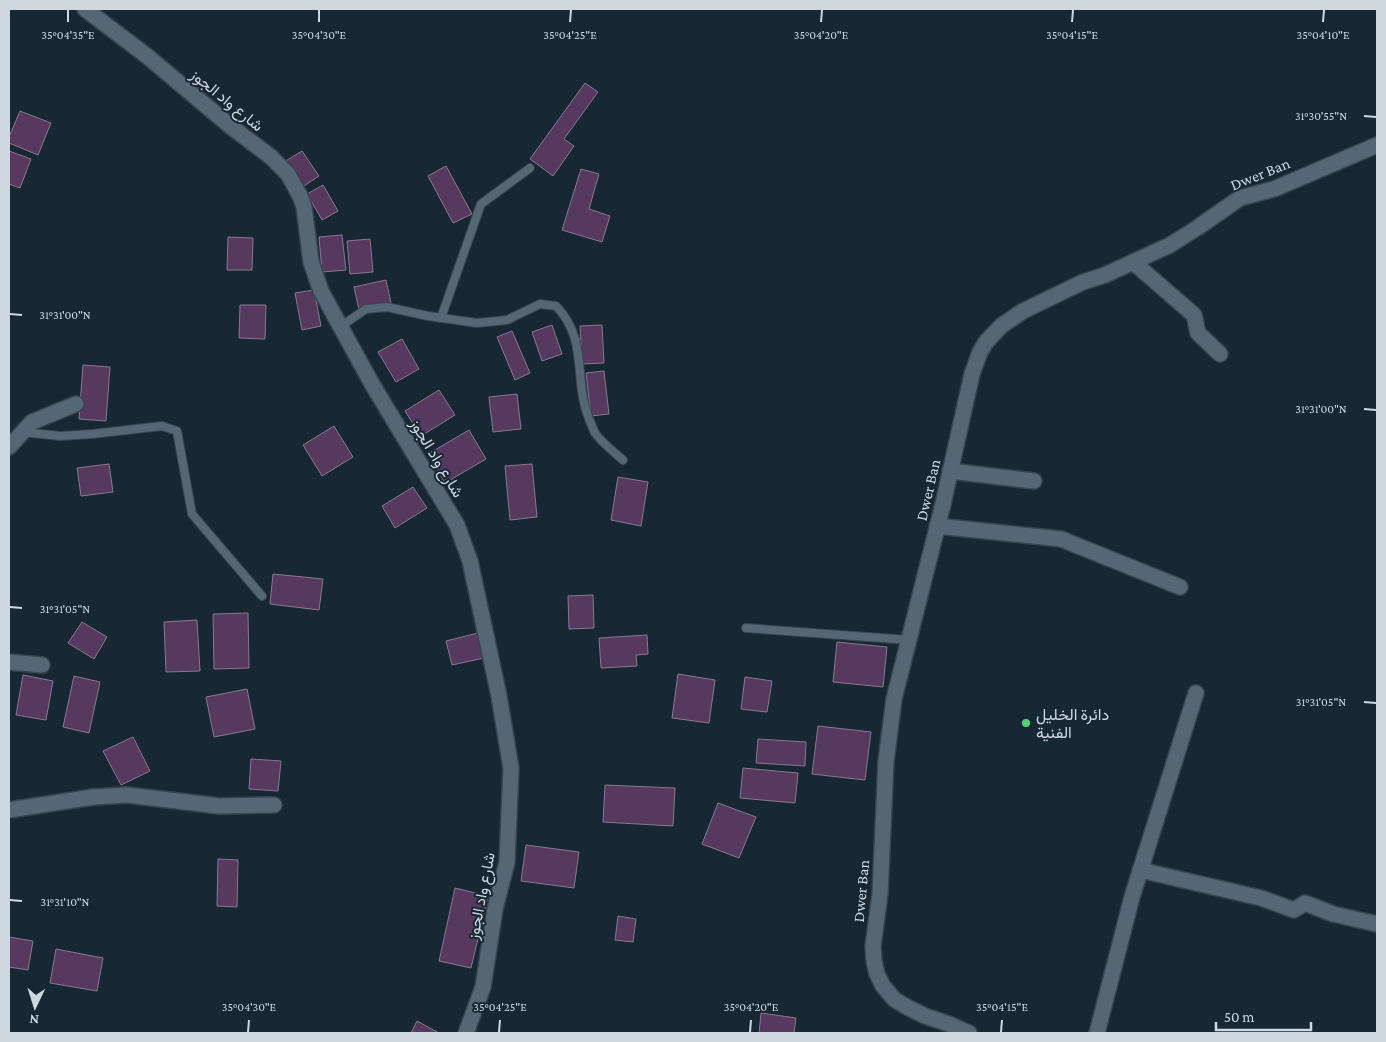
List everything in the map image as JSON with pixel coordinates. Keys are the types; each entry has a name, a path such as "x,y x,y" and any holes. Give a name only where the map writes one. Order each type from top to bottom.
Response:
{"street":[{"name":"شارع واد الجوز","path":"85,9 147,56 229,125 271,157 288,174 304,207 308,247 315,277 321,291 372,384 457,525 470,561 499,696 511,768 507,862 495,909 483,987 466,1033"},
{"name":"Dwer Ban","path":"969,1033 900,1004 888,992 877,974 874,961 874,937 883,841 887,750 894,699 938,526 975,365 986,342 994,332 1006,321 1023,311 1182,238 1240,198 1274,189 1377,144"},
{"path":"1133,262 1194,315 1198,333 1220,354"},
{"path":"9,447 32,422 76,404"},
{"path":"950,471 1034,481"},
{"path":"938,526 1061,539 1180,587"},
{"path":"9,662 42,665"},
{"path":"1096,1033 1140,870 1196,693"},
{"path":"9,810 127,795 219,806 274,805"},
{"path":"1140,870 1261,898 1294,910 1305,903 1333,914 1377,924"}],"lane":[{"path":"441,318 481,204 530,168"},
{"path":"340,327 366,310 387,307 477,323 507,320 540,304 556,306 566,316 573,330 577,345 582,391 587,414 595,433 623,460"},
{"path":"22,432 40,435 92,434 162,426 177,432 192,514 262,596"},
{"path":"746,628 908,640"}],"building":[{"path":"585,83 598,92 564,139 574,146 553,176 530,159"},
{"path":"20,111 51,123 38,155 9,143 9,137"},
{"path":"9,151 31,159 20,188 9,184"},
{"path":"302,151 319,176 301,188 284,162"},
{"path":"446,166 472,214 453,223 428,176"},
{"path":"581,169 599,174 589,209 610,216 602,242 562,230"},
{"path":"323,185 338,211 322,220 307,194"},
{"path":"342,235 346,270 322,272 319,237"},
{"path":"228,237 253,238 252,270 227,270"},
{"path":"370,239 373,272 350,274 347,241"},
{"path":"386,280 391,303 359,310 354,287"},
{"path":"314,290 321,326 302,330 295,293"},
{"path":"240,305 266,305 265,339 239,338"},
{"path":"552,325 562,354 542,361 532,332"},
{"path":"602,325 604,363 582,364 580,326"},
{"path":"512,331 530,373 515,380 497,337"},
{"path":"402,339 419,369 396,382 378,352"},
{"path":"83,365 110,367 106,421 79,419"},
{"path":"604,371 609,414 591,416 586,373"},
{"path":"439,390 455,415 421,436 405,411"},
{"path":"517,394 521,429 493,432 489,397"},
{"path":"334,426 353,457 322,476 303,445"},
{"path":"469,430 486,459 445,483 428,454"},
{"path":"109,464 113,492 81,496 77,468"},
{"path":"532,464 537,517 510,520 505,466"},
{"path":"618,477 648,482 641,526 611,520"},
{"path":"413,487 427,508 395,528 382,506"},
{"path":"273,574 323,579 319,610 270,604"},
{"path":"593,595 594,628 569,629 568,596"},
{"path":"248,613 249,668 214,669 213,614"},
{"path":"197,620 200,671 166,672 164,622"},
{"path":"82,622 107,637 94,659 68,643"},
{"path":"478,633 484,658 452,665 446,641"},
{"path":"647,635 648,654 636,655 637,666 601,668 599,638"},
{"path":"837,642 887,647 883,687 833,682"},
{"path":"678,674 715,680 709,723 672,718"},
{"path":"23,675 53,681 46,720 16,715"},
{"path":"74,676 100,682 89,733 63,727"},
{"path":"745,677 772,681 767,712 741,709"},
{"path":"247,689 255,729 214,737 206,697"},
{"path":"818,726 871,732 865,780 812,774"},
{"path":"133,737 150,771 121,785 103,751"},
{"path":"758,739 806,742 805,766 756,763"},
{"path":"251,759 281,761 278,791 249,789"},
{"path":"743,768 798,773 795,803 740,798"},
{"path":"605,785 675,788 673,826 603,822"},
{"path":"718,803 756,817 739,858 702,844"},
{"path":"526,845 579,852 574,888 521,881"},
{"path":"218,859 238,860 237,907 217,906"},
{"path":"455,888 488,896 471,968 439,961"},
{"path":"618,916 636,919 633,942 615,940"},
{"path":"9,937 33,941 28,970 9,967"},
{"path":"56,949 103,958 97,991 50,983"},
{"path":"761,1013 796,1018 794,1033 759,1033"},
{"path":"417,1021 439,1033 411,1033"}],"place":[{"name":"دائرة الخليل الفنية","path":"1026,723"}]}
